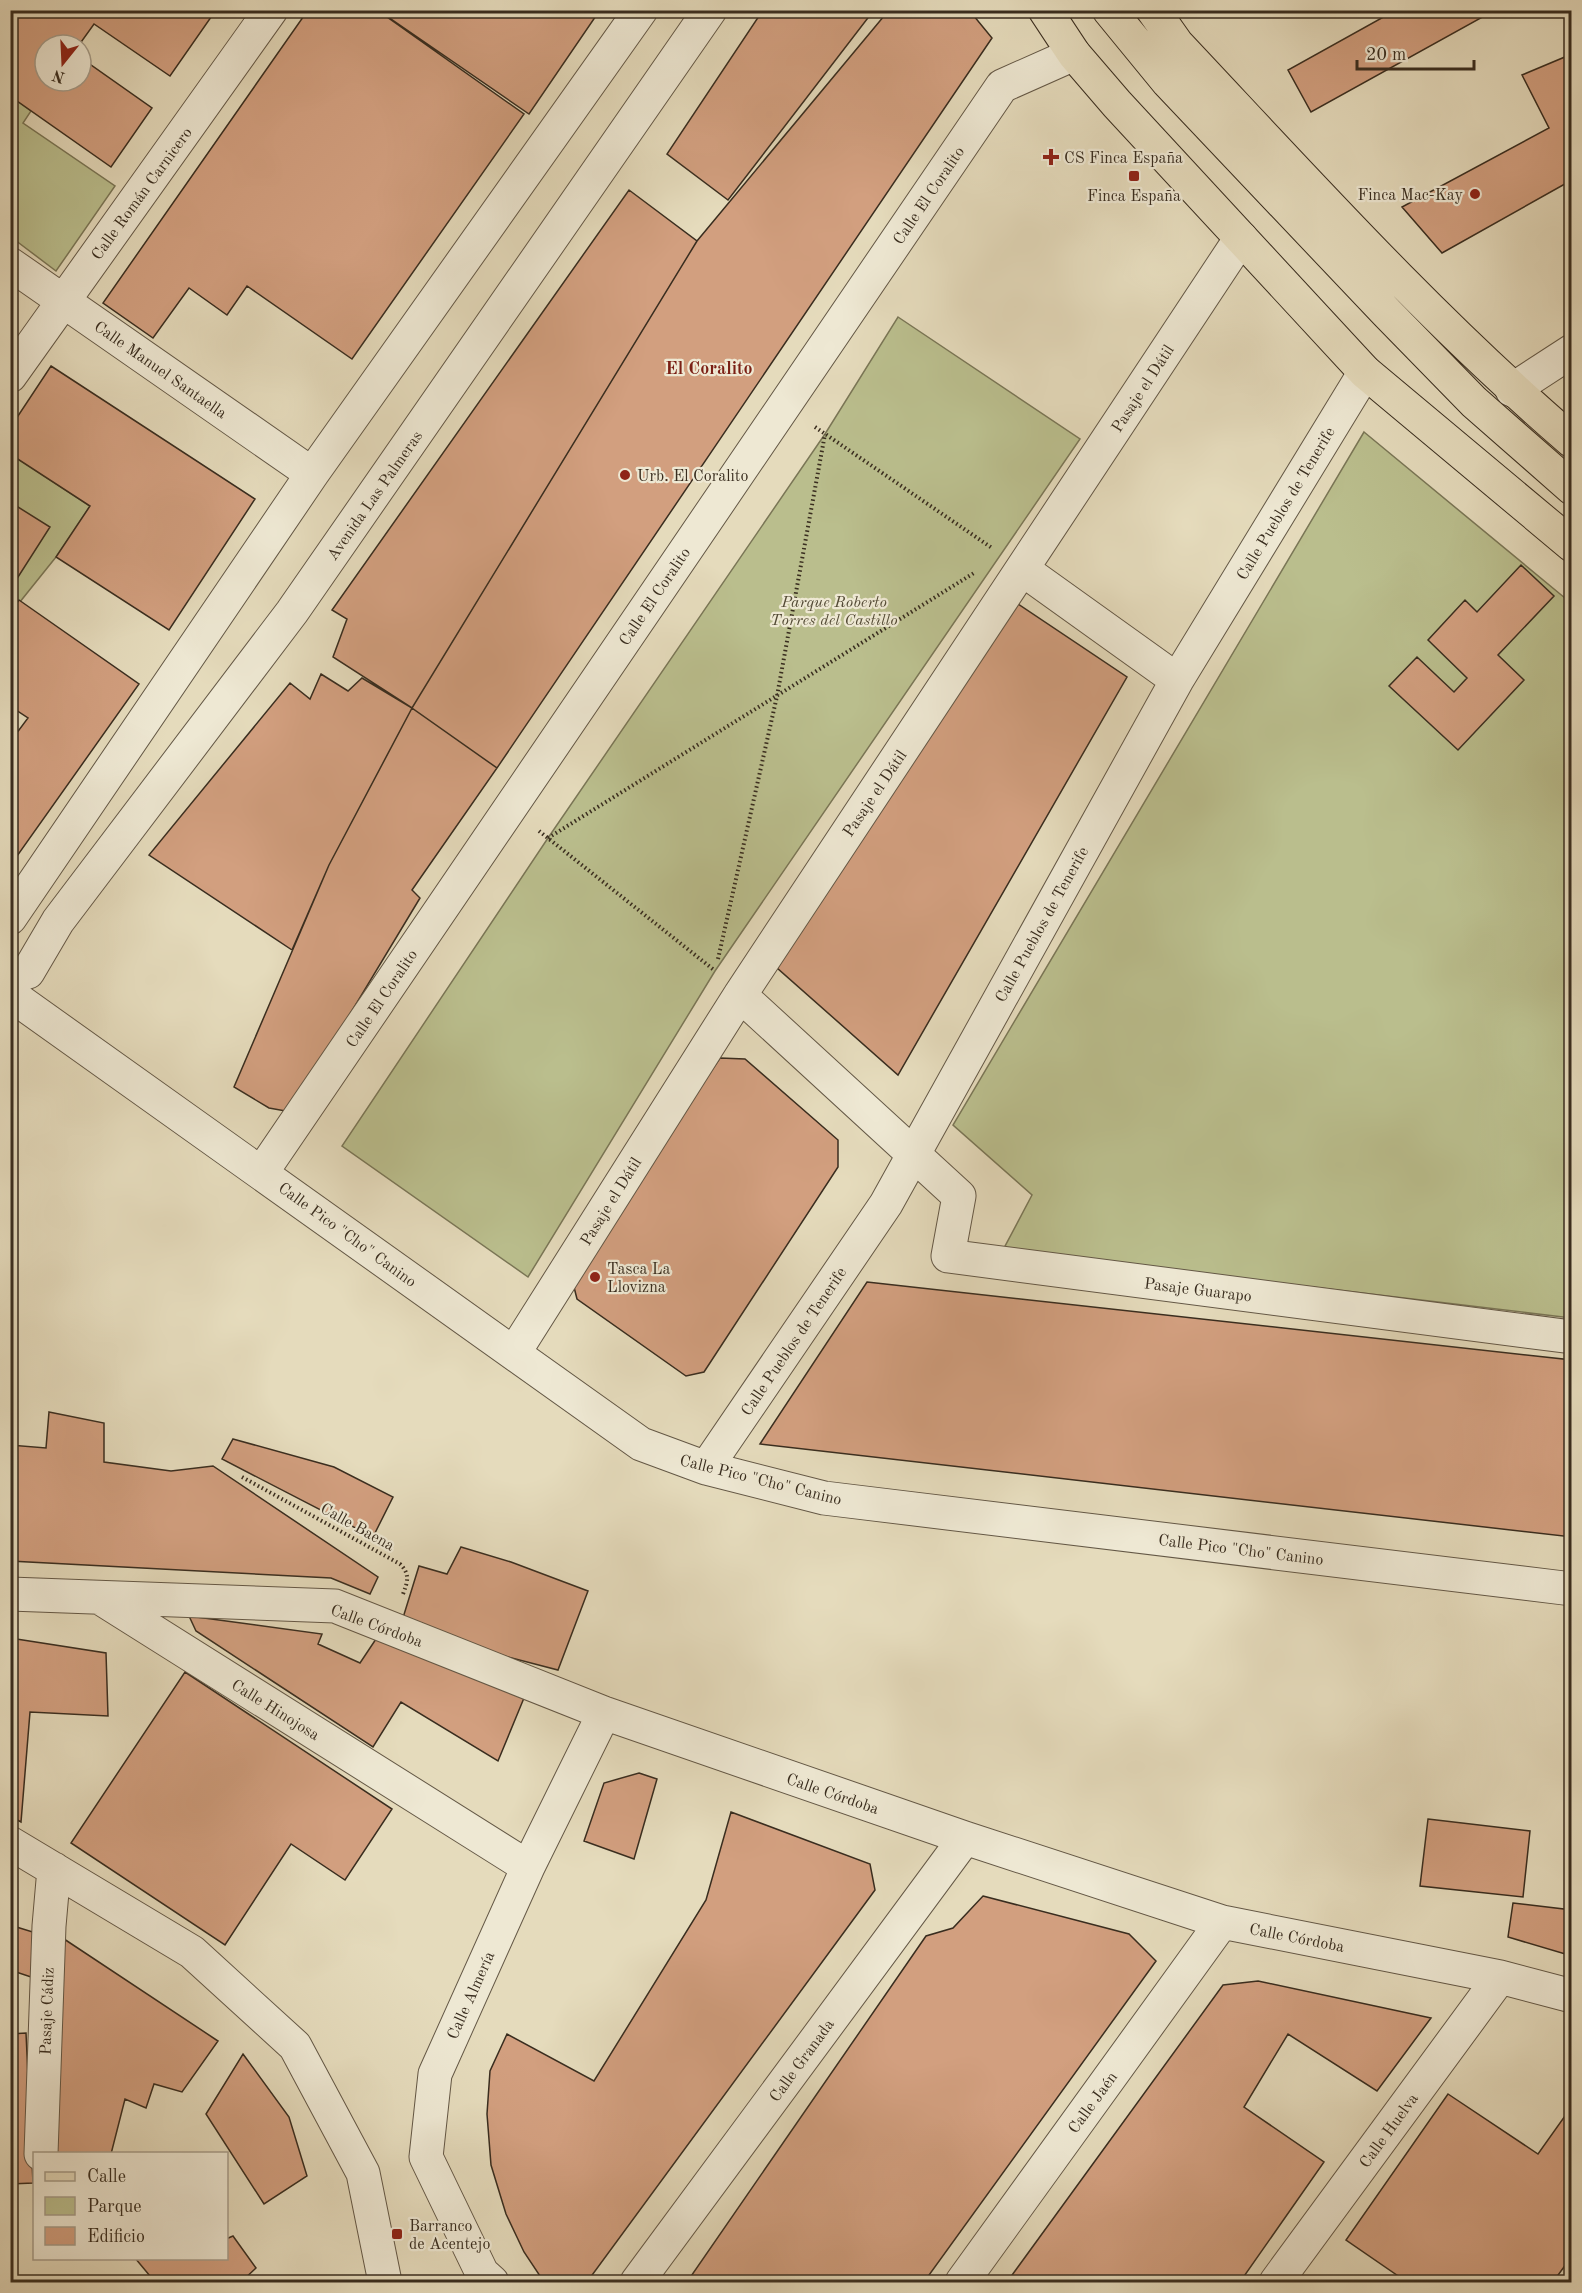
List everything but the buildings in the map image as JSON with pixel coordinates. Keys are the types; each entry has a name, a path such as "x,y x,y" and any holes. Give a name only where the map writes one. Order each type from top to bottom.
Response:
{"main road":[{"path":"1045,10 1074,54 1117,104 1365,372 1572,545"},
{"path":"1109,10 1168,82 1387,313 1474,402 1572,488"},
{"path":"1154,10 1177,44 1416,296 1512,390 1572,441"}],"street":[{"name":"Calle Román Carnicero","path":"10,376 271,10"},
{"path":"10,918 312,474 641,10"},
{"name":"Avenida Las Palmeras","path":"17,982 58,921 292,612 710,10"},
{"name":"Calle El Coralito","path":"262,1172 1002,86 1074,54"},
{"name":"Pasaje el Dátil","path":"514,1353 1012,562 1241,238"},
{"name":"Calle Manuel Santaella","path":"10,264 312,474"},
{"path":"1512,390 1572,351"},
{"name":"Calle Pueblos de Tenerife","path":"706,1468 886,1204 1177,680 1365,372"},
{"path":"1012,562 1177,680"},
{"name":"Calle Pico \"Cho\" Canino","path":"17,982 262,1172 641,1444 706,1468 824,1498 1572,1589"},
{"path":"740,995 914,1153"},
{"name":"Pasaje Guarapo","path":"914,1153 960,1196 948,1256 1572,1337"},
{"name":"Calle Hinojosa","path":"10,1594 100,1598 528,1867"},
{"name":"Calle Córdoba","path":"100,1598 335,1606 604,1713 965,1838 1221,1922 1500,1977 1572,1996"},
{"name":"Calle Almería","path":"492,2283 482,2273 426,2157 435,2074 528,1867 604,1713"},
{"name":"Calle Granada","path":"637,2283 965,1838"},
{"path":"10,1843 192,1952 295,2046 363,2173 385,2283"},
{"name":"Pasaje Cádiz","path":"41,2152 49,1926 54,1869"},
{"name":"Calle Jaén","path":"962,2283 1221,1922"},
{"name":"Calle Huelva","path":"1276,2283 1500,1977"}],"path":[{"path":"548,838 777,696 1012,562 784,405"},
{"path":"508,811 548,838 715,972 777,696 825,434"},
{"name":"Calle Baena","path":"242,1477 400,1564 407,1572 407,1582 389,1628"}],"green space":[{"path":"11,96 31,111 23,123 115,186 56,271 11,237"},
{"name":"Parque Roberto Torres del Castillo","path":"898,317 1080,439 715,971 528,1277 342,1146 548,838 825,434"},
{"path":"1364,432 1571,603 1571,1318 1003,1250 1032,1195 953,1125"},
{"path":"11,454 90,506 56,557 11,613"}],"place":[{"name":"CS Finca España","path":"1051,157"},
{"name":"Finca España","path":"1134,176"},
{"name":"Finca Mac-Kay","path":"1475,194"},
{"name":"Urb. El Coralito","path":"625,475"},
{"name":"Tasca La Llovizna","path":"595,1277"},
{"name":"Barranco de Acentejo","path":"397,2234"}],"district":[{"name":"El Coralito","path":"709,368"}]}
